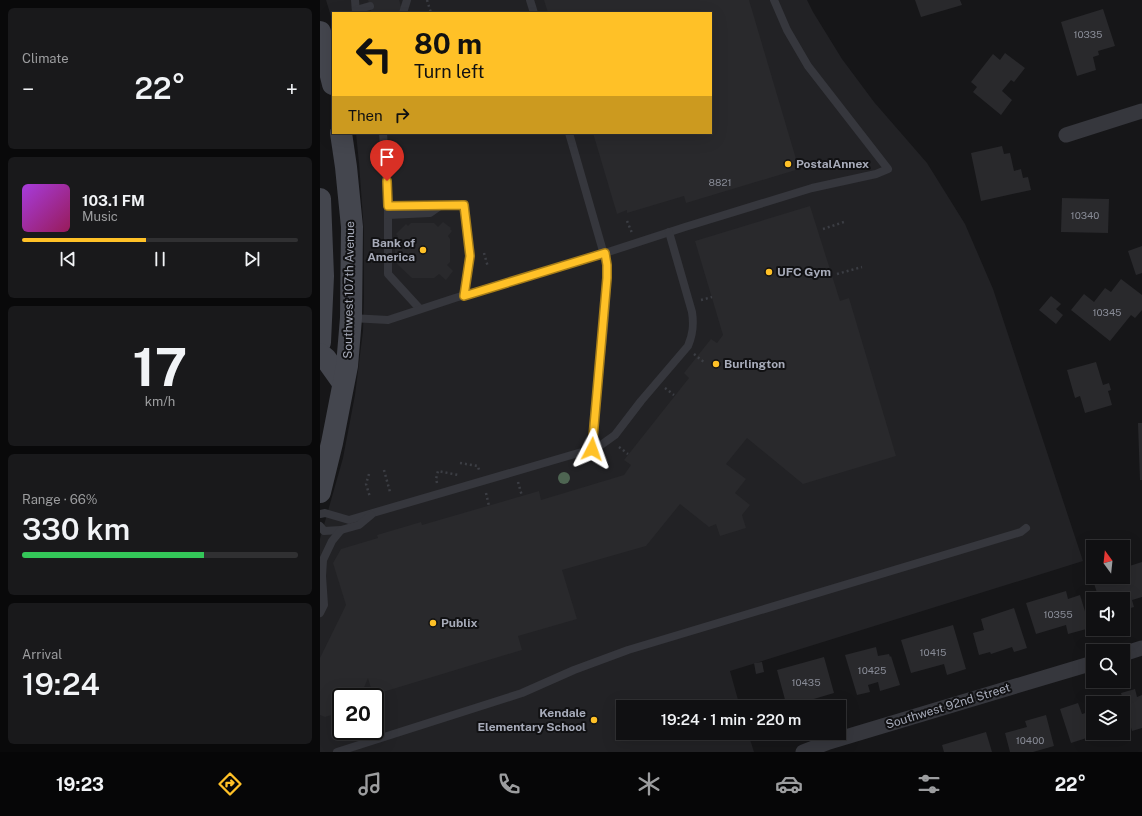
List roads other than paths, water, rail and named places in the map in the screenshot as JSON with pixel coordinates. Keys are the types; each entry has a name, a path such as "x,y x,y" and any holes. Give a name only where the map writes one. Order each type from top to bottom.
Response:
{"main road":[{"path":"320,32 332,80"},
{"name":"Southwest 107th Avenue","path":"320,492 332,443 347,366 351,318 352,227 341,134"},
{"path":"320,199 323,276 320,334"},
{"path":"320,334 351,318 334,298 323,276"},
{"path":"320,354 326,359 343,383"}],"street":[{"path":"1066,135 1142,111"},
{"path":"1130,652 1142,648"},
{"name":"Southwest 92nd Street","path":"803,752 829,742 1086,665"}],"lane":[{"path":"355,0 356,12 370,6"},
{"path":"403,12 407,0"},
{"path":"530,0 534,12"},
{"path":"351,318 388,320 812,188 876,174 888,169 808,66 788,30 774,0"},
{"path":"383,134 388,206 388,274 420,309"},
{"path":"569,134 605,253 607,265 592,449"},
{"path":"388,206 464,205 470,256 464,296"},
{"path":"388,215 430,213 440,206"},
{"path":"320,514 325,513 349,520 592,449 601,445 615,435 641,401 688,346 692,336 694,325 692,312 669,232"},
{"path":"320,526 324,531 340,530 359,525 373,513"},
{"path":"337,752 522,694 574,670 628,650 1020,532 1026,528"},
{"path":"320,613 324,605 322,576 323,560 332,541 340,530"}],"place":[{"name":"PostalAnnex","path":"788,164"},
{"name":"Bank of America","path":"423,250"},
{"name":"UFC Gym","path":"769,272"},
{"name":"Burlington","path":"716,364"},
{"name":"Publix","path":"433,623"},
{"name":"Kendale Elementary School","path":"594,720"}]}
